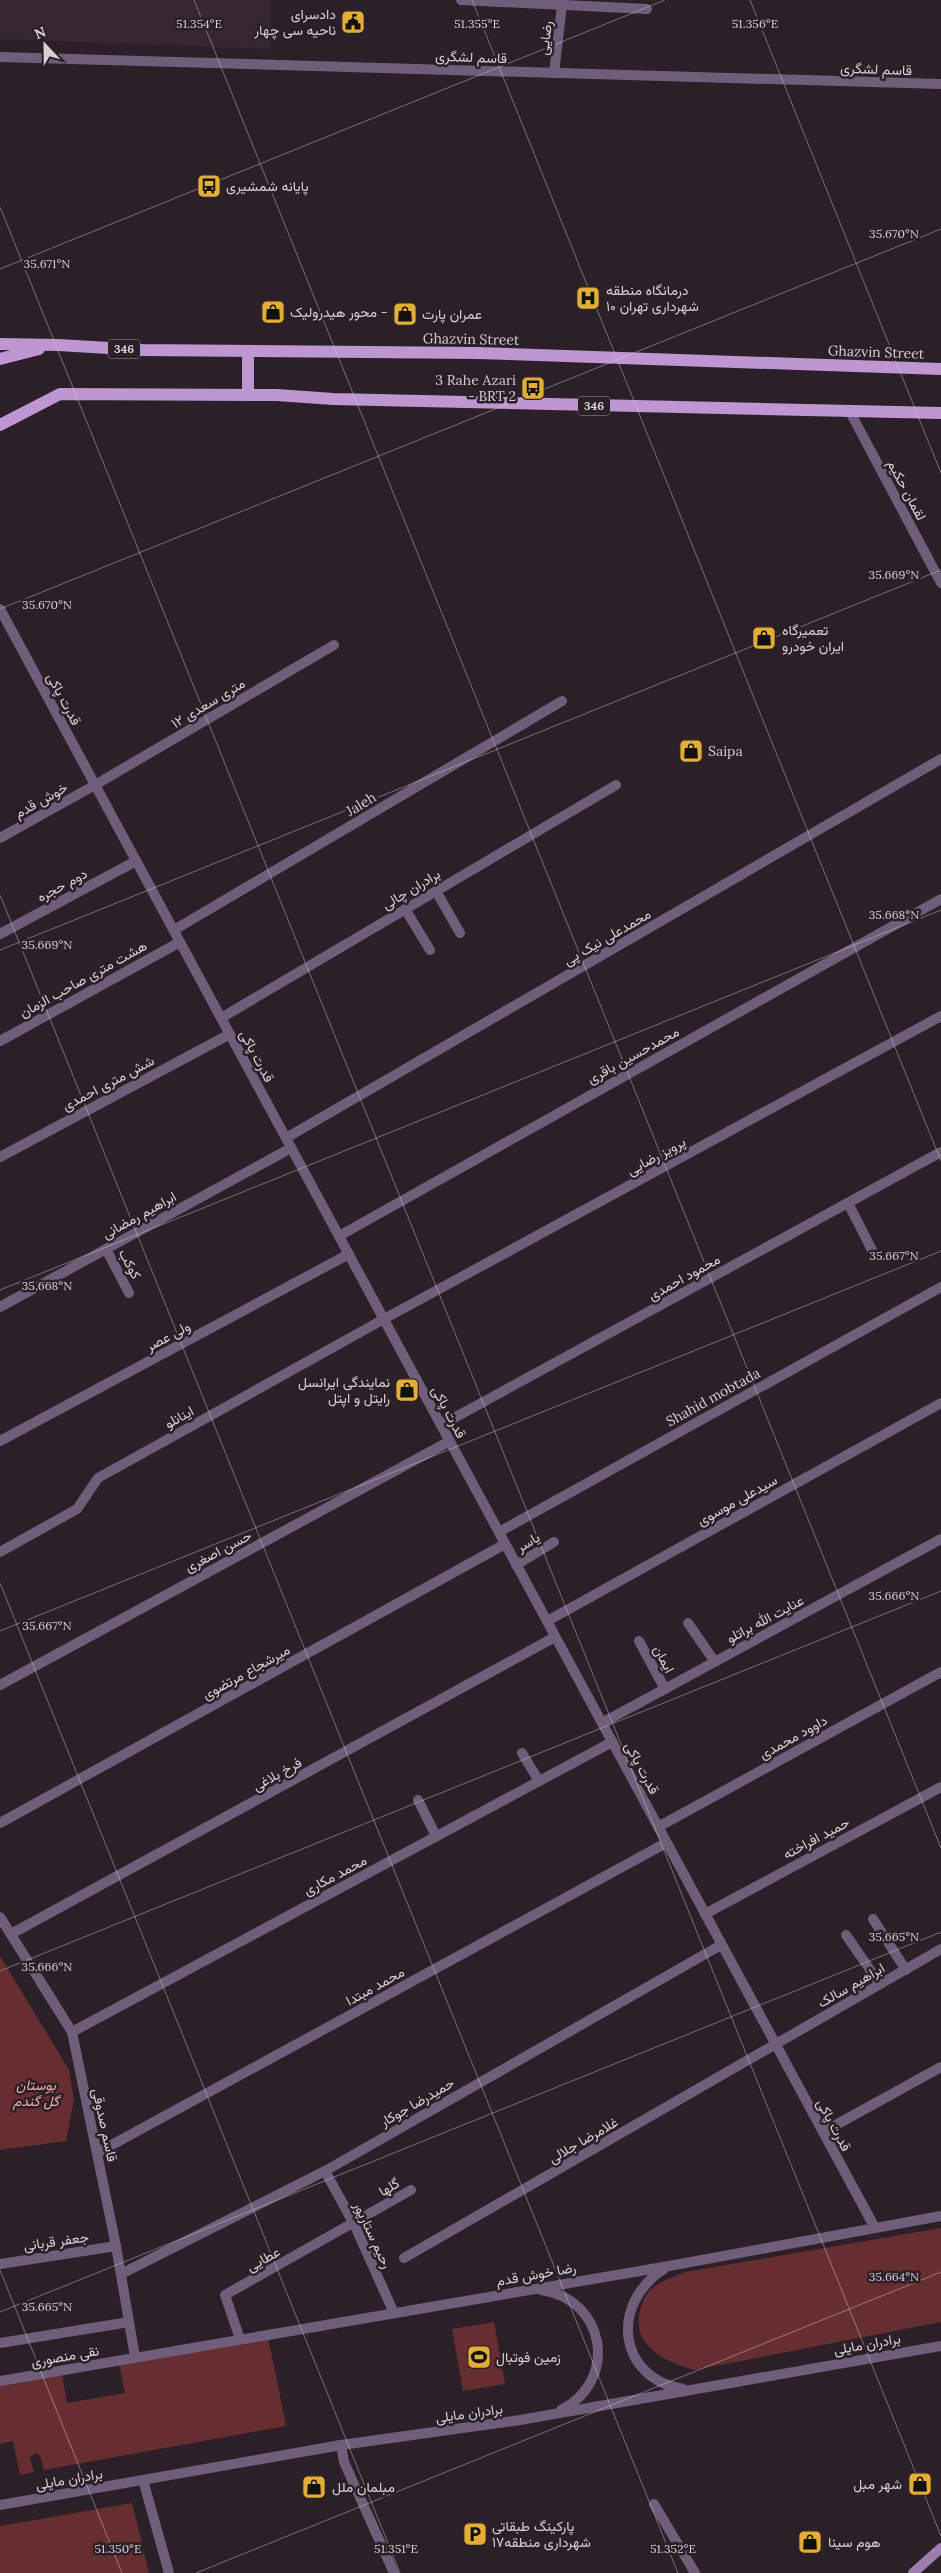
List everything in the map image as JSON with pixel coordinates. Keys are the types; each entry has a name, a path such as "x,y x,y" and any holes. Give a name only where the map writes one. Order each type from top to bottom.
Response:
{"main road":[{"name":"Ghazvin Street","path":"0,344 142,350 478,354 941,369"},
{"path":"0,359 58,345"},
{"path":"248,352 248,395"},
{"name":"346","path":"20,413 60,394 248,395 402,401 941,413"},
{"path":"0,413 20,413"},
{"path":"0,425 20,413"},
{"path":"913,2573 941,2548"}],"street":[{"name":"رضایی","path":"461,0 648,9"},
{"name":"رضایی","path":"554,73 562,5"},
{"name":"قاسم لشگری","path":"0,57 941,84"},
{"name":"لقمان حکیم","path":"849,410 941,584"},
{"name":"قدرت پاکی","path":"0,609 875,2228"},
{"name":"۱۲ متری سعدی","path":"95,785 334,644"},
{"name":"Jaleh","path":"174,930 562,701"},
{"name":"محمدعلی نیک پی","path":"288,1143 941,759"},
{"name":"برادران چالی","path":"221,1018 616,784"},
{"name":"خوش قدم","path":"0,838 95,785"},
{"name":"دوم حجره","path":"0,934 136,861"},
{"path":"436,891 460,933"},
{"name":"محمدحسین باقری","path":"339,1236 941,899"},
{"path":"404,909 430,950"},
{"name":"هشت متری صاحب الزمان","path":"0,1041 180,942"},
{"name":"پرویز رضایی","path":"384,1319 941,1016"},
{"name":"شش متری احمدی","path":"0,1157 230,1034"},
{"name":"ابراهیم رمضانی","path":"0,1307 106,1249 288,1143"},
{"name":"محمود احمدی","path":"441,1425 941,1152"},
{"path":"848,1203 874,1254"},
{"name":"کوکب","path":"106,1249 129,1293"},
{"name":"ولی عصر","path":"0,1441 349,1254"},
{"name":"Shahid mobtada","path":"499,1532 941,1286"},
{"name":"اینانلو","path":"0,1552 77,1509 98,1478 384,1319"},
{"name":"سیدعلی موسوی","path":"547,1621 941,1403"},
{"name":"حسن اصغری","path":"0,1685 450,1442"},
{"name":"عنایت الله براتلو","path":"602,1723 941,1539"},
{"name":"یاسر","path":"516,1565 554,1542"},
{"name":"میرشجاع مرتضوی","path":"0,1823 505,1544"},
{"path":"688,1623 715,1662"},
{"name":"فرخ بلاغی","path":"11,1934 555,1637"},
{"name":"ایمان","path":"639,1641 665,1689"},
{"name":"داوود محمدی","path":"658,1827 941,1672"},
{"name":"محمد مکاری","path":"72,2032 612,1742"},
{"path":"522,1753 539,1781"},
{"name":"حمید افراخته","path":"705,1914 941,1787"},
{"path":"418,1800 436,1836"},
{"name":"محمد مبتدا","path":"97,2153 666,1843"},
{"name":"قاسم صدوقی","path":"0,1917 72,2032 116,2246 135,2357"},
{"path":"873,1918 906,1970"},
{"path":"846,1935 880,1984"},
{"name":"حمیدرضا جوکار","path":"121,2274 324,2171 722,1945"},
{"name":"ابراهیم سالک","path":"776,2045 941,1949"},
{"name":"غلامرضا جلالی","path":"404,2258 776,2045"},
{"path":"823,2132 941,2067"},
{"name":"رحیم ستارپور","path":"324,2171 354,2224 394,2313"},
{"name":"گلها","path":"354,2224 411,2190"},
{"name":"رضا خوش قدم","path":"135,2357 669,2266 941,2216"},
{"name":"عطایی","path":"240,2339 225,2295 354,2224"},
{"name":"جعفر قربانی","path":"0,2264 116,2246"},
{"path":"669,2266 648,2280 634,2299 630,2310 628,2334 636,2358 652,2377 668,2386 687,2390"},
{"path":"528,2290 551,2291 574,2302 590,2321 598,2345 596,2368 586,2390 568,2406 541,2416"},
{"path":"0,2343 129,2322"},
{"name":"برادران مایلی","path":"0,2505 341,2445 541,2416 941,2346"},
{"name":"نقی منصوری","path":"0,2381 135,2357"},
{"path":"341,2445 344,2462 394,2573"},
{"path":"143,2480 168,2573"},
{"path":"654,2504 695,2573"}],"shaded area":[{"path":"0,0 271,0 270,49 0,39"}],"green space":[{"name":"بوستان گل گندم","path":"0,1956 69,2070 74,2100 66,2141 0,2150"},
{"path":"941,2228 941,2322 694,2370 673,2362 654,2351 641,2334 639,2324 640,2311 647,2294 658,2284 685,2272"},
{"name":"زمین فوتبال","path":"494,2322 505,2384 463,2391 452,2329"},
{"path":"268,2337 286,2426 44,2470 40,2456 35,2453 30,2457 34,2472 20,2475 13,2441 0,2444 0,2385 62,2374 67,2403 125,2393 119,2364"},
{"path":"132,2503 149,2573 0,2573 0,2526"}],"place":[{"name":"دادسرای ناحیه سی چهار","path":"353,22"},
{"name":"پایانه شمشیری","path":"209,186"},
{"name":"درمانگاه منطقه ۱۰ شهرداری تهران","path":"588,298"},
{"name":"محور هیدرولیک -","path":"273,312"},
{"name":"عمران پارت","path":"405,314"},
{"name":"3 Rahe Azari - BRT 2","path":"533,388"},
{"name":"تعمیرگاه ایران خودرو","path":"764,638"},
{"name":"Saipa","path":"691,751"},
{"name":"نمایندگی ایرانسل رایتل و اپتل","path":"407,1390"},
{"name":"زمین فوتبال","path":"479,2357"},
{"name":"شهر مبل","path":"920,2484"},
{"name":"مبلمان ملل","path":"314,2487"},
{"name":"پارکینگ طبقاتی شهرداری منطقه۱۷","path":"475,2534"},
{"name":"هوم سینا","path":"810,2542"}]}
